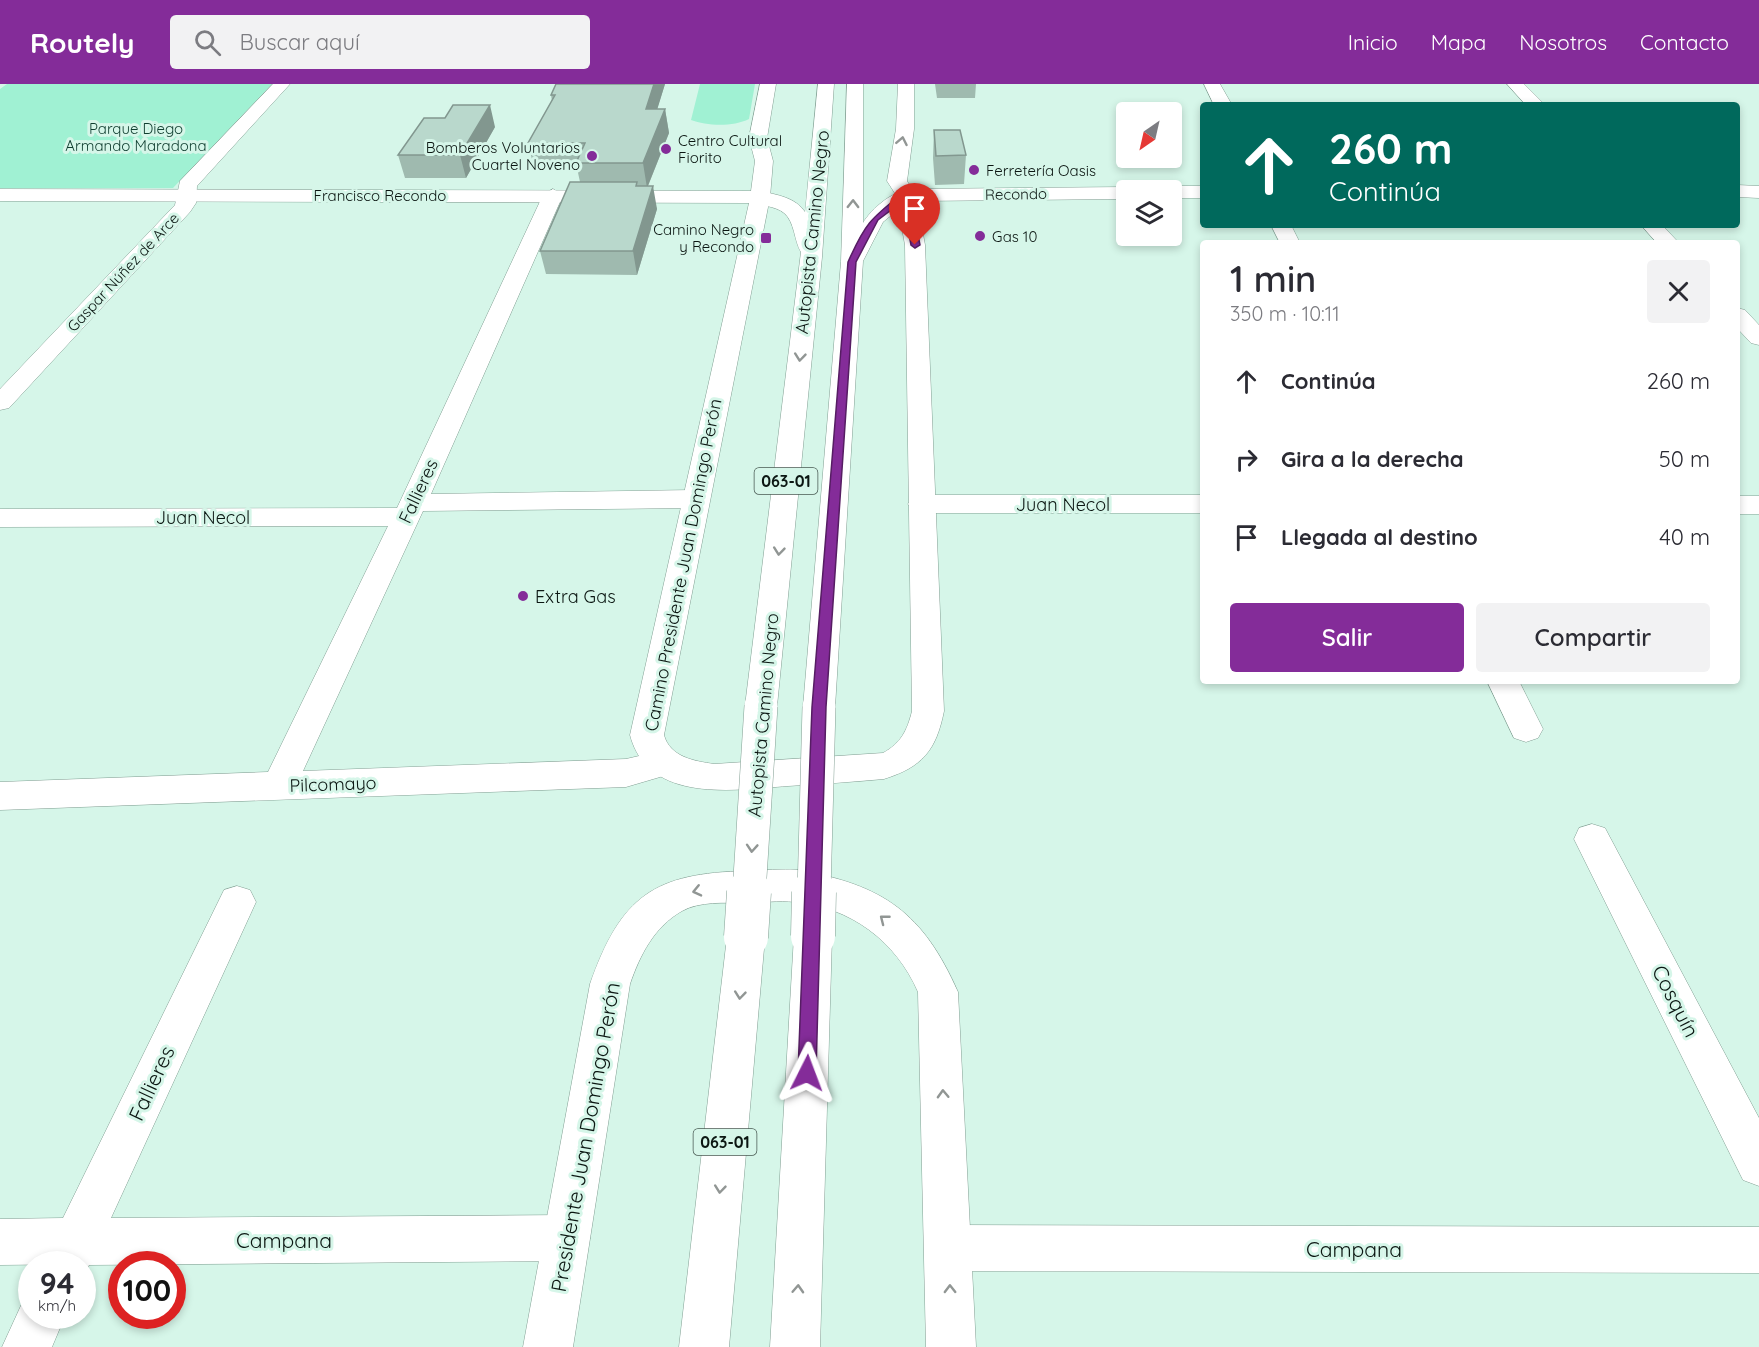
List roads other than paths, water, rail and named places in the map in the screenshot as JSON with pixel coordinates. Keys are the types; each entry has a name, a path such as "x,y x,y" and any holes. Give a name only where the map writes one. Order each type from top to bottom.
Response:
{"main road":[{"name":"Gaspar Núñez de Arce","path":"0,403 183,208 186,203 187,184 282,84"},
{"name":"Camino Presidente Juan Domingo Perón","path":"768,84 758,138 765,161 760,197 694,499 646,735 648,747 665,763 686,773 714,778 884,766 901,761 915,747 924,731 928,711 915,245 906,195 897,181 905,129 906,84"},
{"name":"Autopista Camino Negro","path":"704,1347 746,937 761,706 811,257 826,84"},
{"name":"Autopista Camino Negro","path":"795,1347 813,936 819,707 852,262 855,84"},
{"path":"1212,84 1221,102"},
{"path":"1515,84 1533,102"},
{"path":"1740,191 1759,192"},
{"path":"1182,192 1200,192"},
{"name":"Recondo","path":"906,195 1116,193"},
{"name":"Francisco Recondo","path":"0,195 760,197 782,202 798,213 811,257"},
{"name":"Fallieres","path":"279,786 410,510 553,195"},
{"path":"852,262 866,230 875,219 906,195"},
{"path":"1654,228 1666,240"},
{"path":"1740,318 1759,338"},
{"name":"Juan Necol","path":"0,518 410,510 694,499"},
{"name":"Juan Necol","path":"922,504 1200,504"},
{"path":"1740,505 1759,505"},
{"path":"1504,684 1526,729"},
{"name":"Pilcomayo","path":"0,796 626,773 665,763"},
{"name":"Cosquín","path":"1592,838 1759,1164"},
{"name":"Presidente Juan Domingo Perón","path":"548,1347 610,984 623,947 638,924 662,903 697,889 797,886 850,899 882,916 928,964 938,992 951,1347"},
{"name":"Fallieres","path":"71,1251 237,902"},
{"name":"Campana","path":"96,1252 567,1238"},
{"name":"Campana","path":"0,1242 57,1251"},
{"name":"Campana","path":"949,1248 1759,1250"},
{"path":"27,1347 35,1329"}],"place":[{"name":"Centro Cultural Fiorito","path":"666,149"},
{"name":"Bomberos Voluntarios Cuartel Noveno","path":"592,156"},
{"name":"Ferretería Oasis","path":"974,170"},
{"name":"Gas 10","path":"980,236"},
{"name":"Camino Negro y Recondo","path":"766,238"},
{"name":"Extra Gas","path":"523,596"}],"park label":[{"name":"Parque Diego Armando Maradona","path":"136,136"}]}
